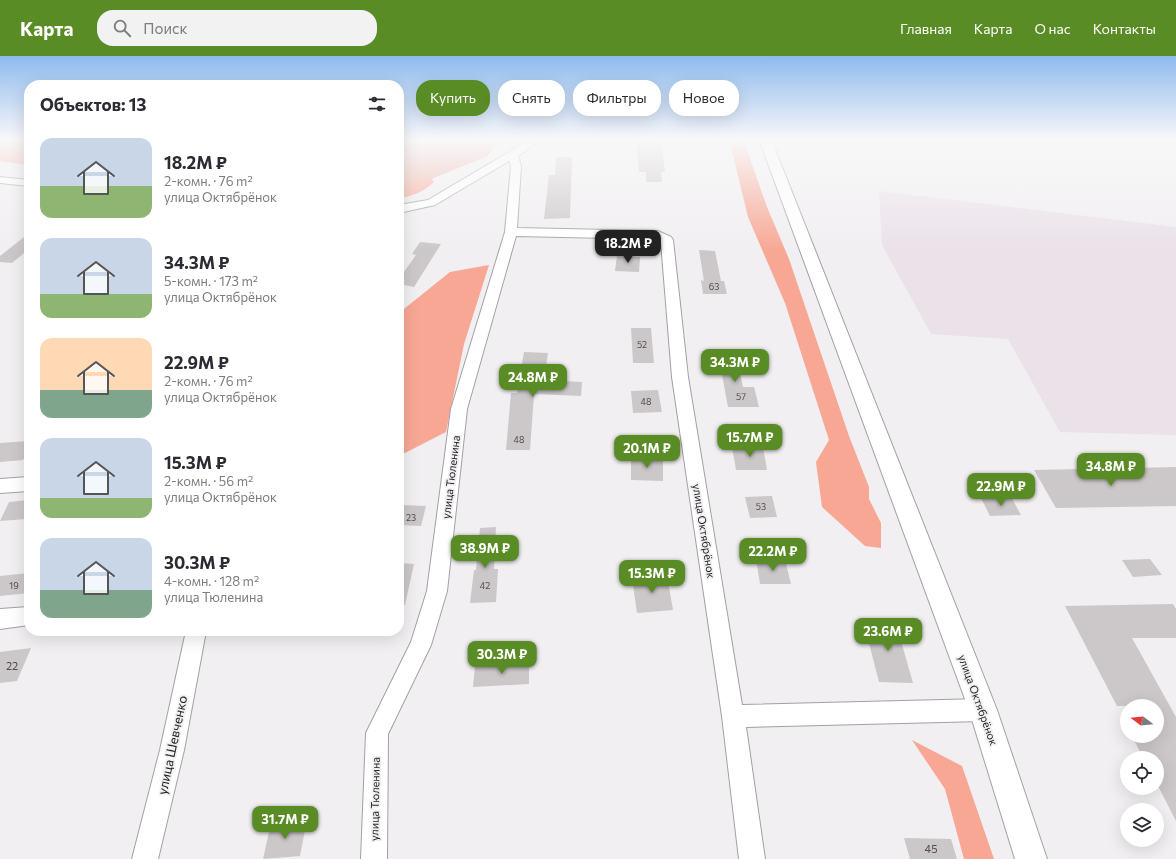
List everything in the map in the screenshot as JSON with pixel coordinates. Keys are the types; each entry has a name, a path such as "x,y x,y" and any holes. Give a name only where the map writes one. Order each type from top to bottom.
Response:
{"street":[{"path":"404,208 431,203 476,176"},
{"name":"улица Тюленина","path":"374,859 377,733 421,645 436,591 459,409 511,232 515,176"},
{"name":"улица Октябрёнок","path":"779,176 983,710 1031,859"},
{"path":"0,180 24,182"},
{"name":"улица Октябрёнок","path":"511,232 658,235 667,240 680,377 733,716 752,859"},
{"path":"0,486 24,484"},
{"path":"0,619 24,617"},
{"name":"улица Шевченко","path":"146,859 172,750 195,636"},
{"path":"733,716 983,710"}],"shaded area":[{"path":"404,176 437,176 404,190"},
{"path":"738,176 756,176 767,207 789,259 849,436 869,487 869,499 881,523 881,548 865,546 822,507 816,462 829,440 785,303 748,217"},
{"path":"421,179 432,179 434,182 418,193 404,197 404,182"},
{"path":"879,191 1176,227 1176,435 1060,432 1008,339 931,334 882,245"},
{"path":"489,265 464,344 446,432 404,453 404,309 450,272"},
{"path":"912,740 962,766 994,859 964,859 945,789"}],"building":[{"path":"549,176 571,176 570,218 544,219"},
{"path":"646,176 661,176 662,182 646,182"},
{"path":"24,237 24,253 12,263 0,262 0,256"},
{"path":"420,242 441,244 414,287 404,285 404,272 416,255 412,254"},
{"path":"699,250 715,251 721,281 724,281 727,294 703,294 701,280 704,281"},
{"path":"617,256 640,257 639,272 615,271"},
{"path":"631,328 651,328 654,363 633,363"},
{"path":"524,352 548,353 544,380 582,382 581,396 534,394 530,450 506,450 511,393 517,393"},
{"path":"715,354 736,354 743,387 754,387 759,407 728,407 721,369 718,369"},
{"path":"658,390 662,412 633,413 631,391"},
{"path":"24,441 23,460 0,462 0,443"},
{"path":"732,447 763,447 767,470 736,470"},
{"path":"631,457 663,458 663,481 631,480"},
{"path":"1176,467 1176,506 1056,508 1034,470"},
{"path":"772,496 777,517 750,518 745,497"},
{"path":"1011,497 1021,515 990,516 981,498"},
{"path":"24,500 24,519 0,521 9,502"},
{"path":"404,505 426,506 421,526 404,525"},
{"path":"496,527 494,569 498,569 496,602 470,603 474,570 476,570 480,528"},
{"path":"756,559 785,559 791,584 760,584"},
{"path":"1150,559 1162,575 1133,577 1122,560"},
{"path":"404,563 414,564 405,605"},
{"path":"24,574 24,594 0,596 0,576"},
{"path":"667,575 673,610 637,613 632,578"},
{"path":"1173,604 1176,609 1176,638 1132,638 1176,717 1176,821 1163,795 1164,795 1164,751 1140,751 1136,743 1164,743 1164,699 1120,699 1120,706 1117,706 1065,606"},
{"path":"863,620 895,620 913,683 879,682"},
{"path":"31,648 17,681 0,683 0,652"},
{"path":"529,662 529,684 473,687 475,665"},
{"path":"307,820 300,856 263,859 271,823"},
{"path":"904,838 951,839 957,859 910,859"}]}
